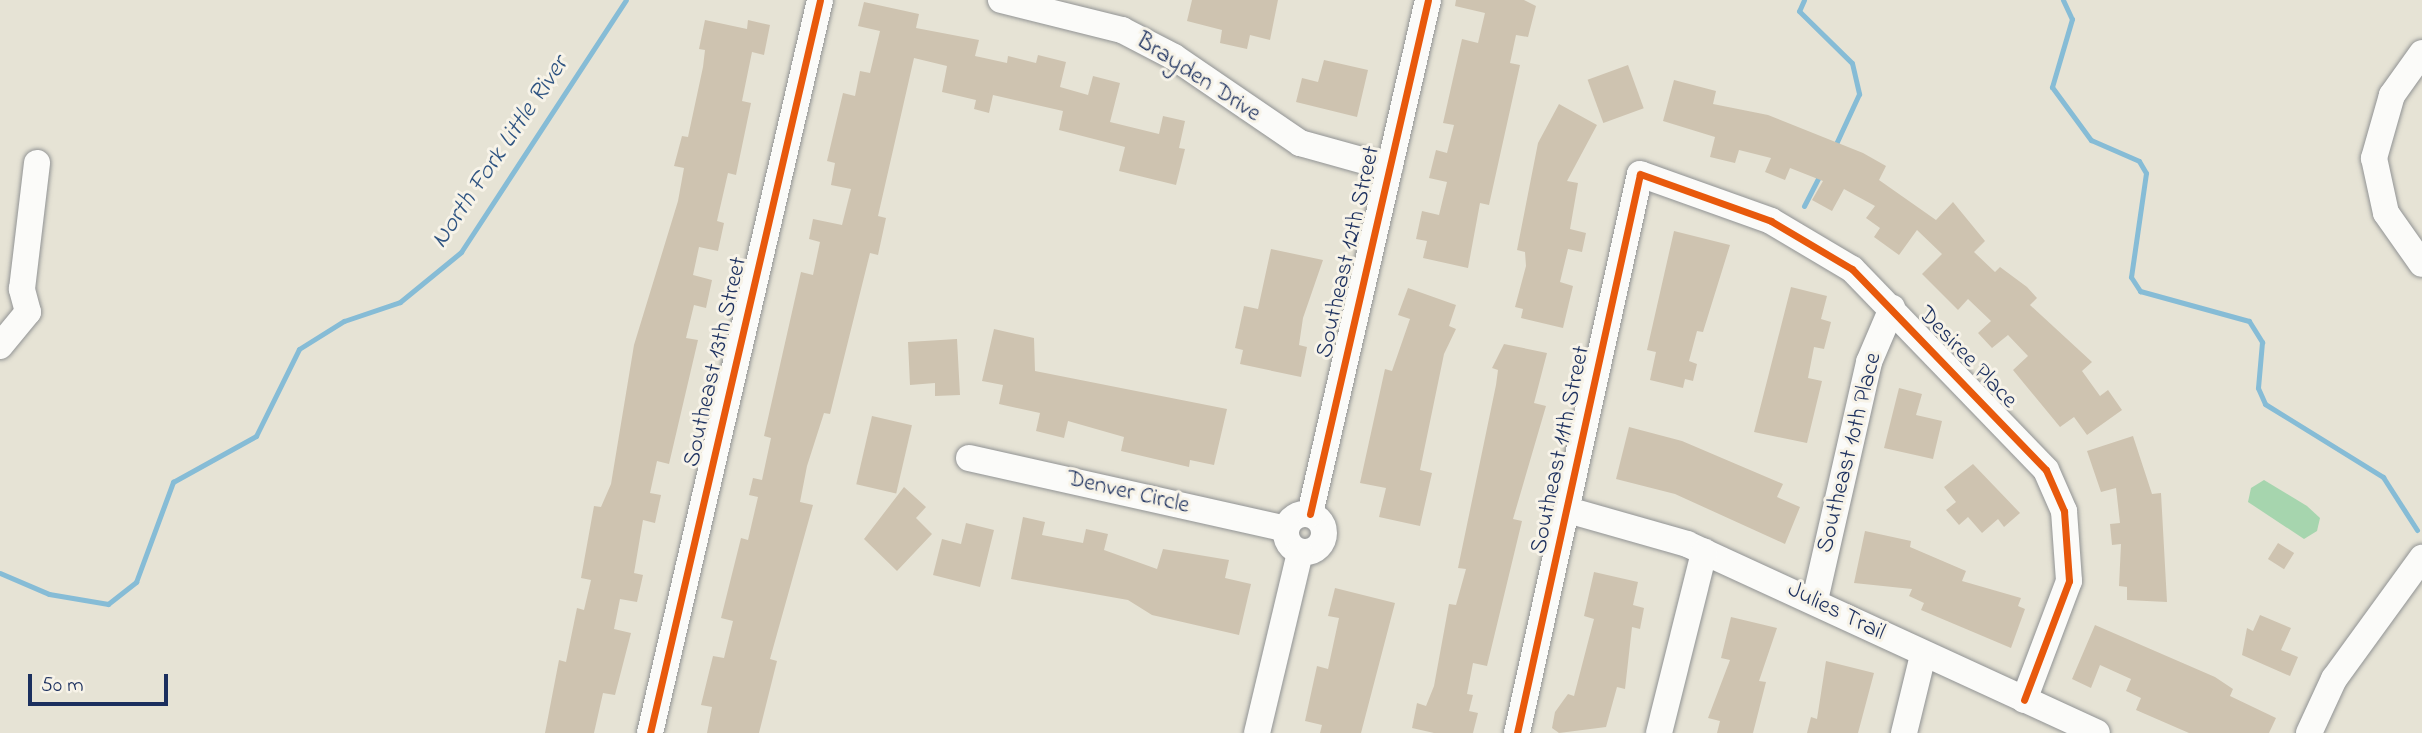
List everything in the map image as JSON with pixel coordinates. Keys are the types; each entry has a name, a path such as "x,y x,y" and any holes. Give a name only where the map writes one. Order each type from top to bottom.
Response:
{"street":[{"name":"Southeast 13th Street","path":"650,733 820,0"},
{"name":"Brayden Drive","path":"1001,0 1122,30 1174,57 1300,143 1390,168"},
{"name":"Southeast 12th Street","path":"1310,514 1428,0"},
{"path":"2422,53 2392,95 2374,158 2386,213 2422,264"},
{"path":"0,346 28,312 22,289 37,163"},
{"name":"Desiree Place","path":"1640,174 1805,239 1852,269 2029,448 2064,511 2070,562 2065,599 2024,699"},
{"name":"Southeast 11th Street","path":"1517,733 1640,174"},
{"name":"Southeast 10th Place","path":"1815,600 1869,362 1892,308"},
{"name":"Denver Circle","path":"969,458 1286,529"},
{"name":"Julies Trail","path":"1568,510 1704,552 1815,600 1923,655 2097,733"},
{"path":"1310,514 1323,525 1324,540 1313,551 1300,552 1290,545 1286,529 1298,515 1310,514"},
{"path":"1257,733 1300,552"},
{"path":"1660,733 1704,552"},
{"path":"2309,733 2339,671 2422,558"},
{"path":"1904,733 1923,655"}],"green space":[{"path":"2264,480 2307,506 2320,518 2317,531 2304,539 2248,502 2251,488"}],"building":[{"path":"1192,0 1278,0 1270,40 1250,35 1247,49 1220,43 1222,30 1187,21"},
{"path":"1456,0 1524,0 1536,6 1528,37 1516,35 1510,63 1520,65 1489,205 1480,203 1468,268 1423,258 1427,241 1416,239 1422,211 1439,215 1447,182 1429,178 1436,150 1447,153 1454,125 1443,123 1462,39 1478,43 1485,13 1455,6"},
{"path":"864,2 919,14 916,28 979,40 975,56 1007,63 1008,56 1036,63 1038,55 1066,62 1060,87 1088,95 1093,76 1120,83 1110,122 1159,134 1163,116 1185,121 1179,148 1185,149 1176,185 1119,171 1125,147 1059,130 1063,111 993,95 989,113 974,109 976,100 942,92 947,66 914,58 878,216 886,218 878,255 870,253 830,414 824,413 807,466 800,502 813,505 770,659 777,661 759,733 707,733 712,707 701,705 713,656 724,658 733,621 721,618 741,538 748,540 758,497 749,495 753,478 762,480 771,438 764,436 801,272 813,275 820,242 809,239 813,219 842,225 851,189 831,185 835,163 827,161 843,93 855,96 860,71 870,73 880,31 858,26"},
{"path":"705,20 747,29 748,20 770,25 764,55 752,52 742,101 751,103 736,175 728,173 717,221 724,223 718,251 699,247 693,275 712,280 706,308 694,305 686,338 698,340 669,464 657,461 650,493 661,495 655,523 643,520 634,573 643,575 637,602 620,599 614,629 631,633 615,695 603,693 594,733 545,733 559,660 566,662 577,608 584,610 591,580 581,578 594,506 601,507 611,484 634,345 678,201 684,168 674,166 682,136 688,137 703,67 705,50 699,49"},
{"path":"1324,60 1368,70 1357,117 1296,102 1302,78 1318,82"},
{"path":"1628,65 1644,108 1603,123 1588,80"},
{"path":"1674,80 1716,91 1713,104 1768,115 1863,153 1886,166 1879,180 1936,220 1953,202 1985,241 1974,252 1995,272 2000,267 2027,287 2037,298 2030,305 2092,362 2082,371 2100,396 2108,390 2122,410 2087,435 2074,417 2060,427 2013,370 2028,356 2008,335 1992,348 1978,333 1991,321 1968,299 1958,310 1922,274 1942,254 1917,230 1899,255 1874,237 1880,228 1866,218 1875,206 1844,189 1832,211 1812,200 1823,181 1790,168 1785,180 1765,172 1771,158 1739,150 1735,163 1710,157 1715,137 1663,121"},
{"path":"1559,104 1597,125 1567,181 1578,183 1570,229 1586,233 1582,252 1568,249 1560,282 1573,286 1563,328 1521,318 1523,309 1515,307 1526,266 1525,252 1517,250 1538,143"},
{"path":"1674,231 1730,245 1703,332 1697,331 1689,361 1697,364 1693,381 1685,379 1683,388 1650,380 1656,352 1647,350"},
{"path":"1271,249 1323,260 1303,318 1299,345 1307,347 1301,377 1240,364 1243,350 1235,348 1244,306 1258,309"},
{"path":"1791,287 1827,296 1821,319 1831,322 1824,349 1814,347 1808,378 1822,381 1807,443 1754,432"},
{"path":"1408,288 1456,305 1449,326 1456,329 1444,354 1420,470 1432,473 1420,526 1379,517 1386,488 1360,483 1385,369 1392,371 1410,319 1398,315"},
{"path":"994,329 1034,338 1035,371 1227,409 1214,465 1190,460 1189,467 1121,451 1124,437 1068,421 1064,438 1036,431 1040,413 999,404 1003,385 982,381"},
{"path":"957,339 960,395 935,396 935,383 910,385 908,342"},
{"path":"1504,344 1547,353 1534,403 1546,406 1513,519 1522,521 1487,666 1473,663 1467,694 1473,695 1469,711 1478,713 1473,733 1434,733 1412,728 1417,703 1426,706 1434,686 1449,604 1456,605 1466,569 1458,568 1496,385 1498,370 1492,368"},
{"path":"1899,388 1922,394 1916,415 1942,421 1933,459 1884,448"},
{"path":"872,416 912,425 896,493 856,484"},
{"path":"1629,427 1682,441 1783,484 1777,497 1800,507 1785,544 1675,494 1616,479"},
{"path":"2133,436 2152,494 2161,493 2167,602 2127,600 2127,587 2119,586 2121,544 2112,545 2110,524 2120,523 2116,488 2101,492 2087,451"},
{"path":"1973,464 2020,513 2004,527 1998,519 1982,533 1968,517 1959,525 1946,510 1956,502 1944,487"},
{"path":"904,487 926,507 916,518 932,534 897,571 864,539"},
{"path":"1023,517 1045,522 1042,535 1083,543 1086,529 1108,534 1104,550 1157,569 1163,549 1229,560 1225,578 1251,584 1239,635 1152,615 1128,600 1011,579"},
{"path":"966,523 994,530 980,587 933,575 942,539 961,544"},
{"path":"1865,531 1911,541 1910,547 1966,571 1962,581 2021,598 2018,606 2025,609 2011,648 1921,610 1924,603 1909,596 1912,589 1854,583"},
{"path":"2278,543 2294,553 2284,569 2268,559"},
{"path":"1594,572 1638,582 1633,605 1644,608 1640,629 1632,627 1625,689 1617,687 1606,727 1559,733 1552,728 1555,712 1568,694 1574,696 1594,619 1584,616"},
{"path":"1335,588 1395,603 1361,733 1320,733 1322,725 1305,721 1317,666 1328,669 1339,618 1328,616"},
{"path":"2260,615 2291,628 2281,650 2298,657 2290,676 2242,655 2247,628 2253,631"},
{"path":"1731,617 1777,628 1759,681 1766,682 1753,733 1717,733 1720,721 1708,718 1730,660 1721,658"},
{"path":"2095,625 2215,677 2233,689 2230,696 2276,718 2269,733 2189,733 2136,710 2141,698 2126,691 2131,679 2100,665 2091,688 2072,679"},
{"path":"1826,661 1874,673 1858,733 1807,733 1811,717 1817,719"}],"waterway":[{"name":"North Fork Little River","path":"0,573 49,594 108,604 136,582 173,482 256,436 299,349 344,321 400,302 461,252 626,0"},
{"path":"1804,0 1799,11 1852,63 1859,94 1834,148"},
{"path":"2063,0 2072,19 2052,87 2091,140 2139,161 2146,173 2131,277 2140,291 2249,321 2262,342 2258,388 2265,404 2383,477 2417,530"},
{"path":"1804,206 1820,175"}],"cycle path":[{"path":"650,733 820,0"},
{"path":"1310,514 1428,0"},
{"path":"1517,733 1640,174 1771,221 1852,269 2046,470 2064,511 2069,581 2024,700"}]}
